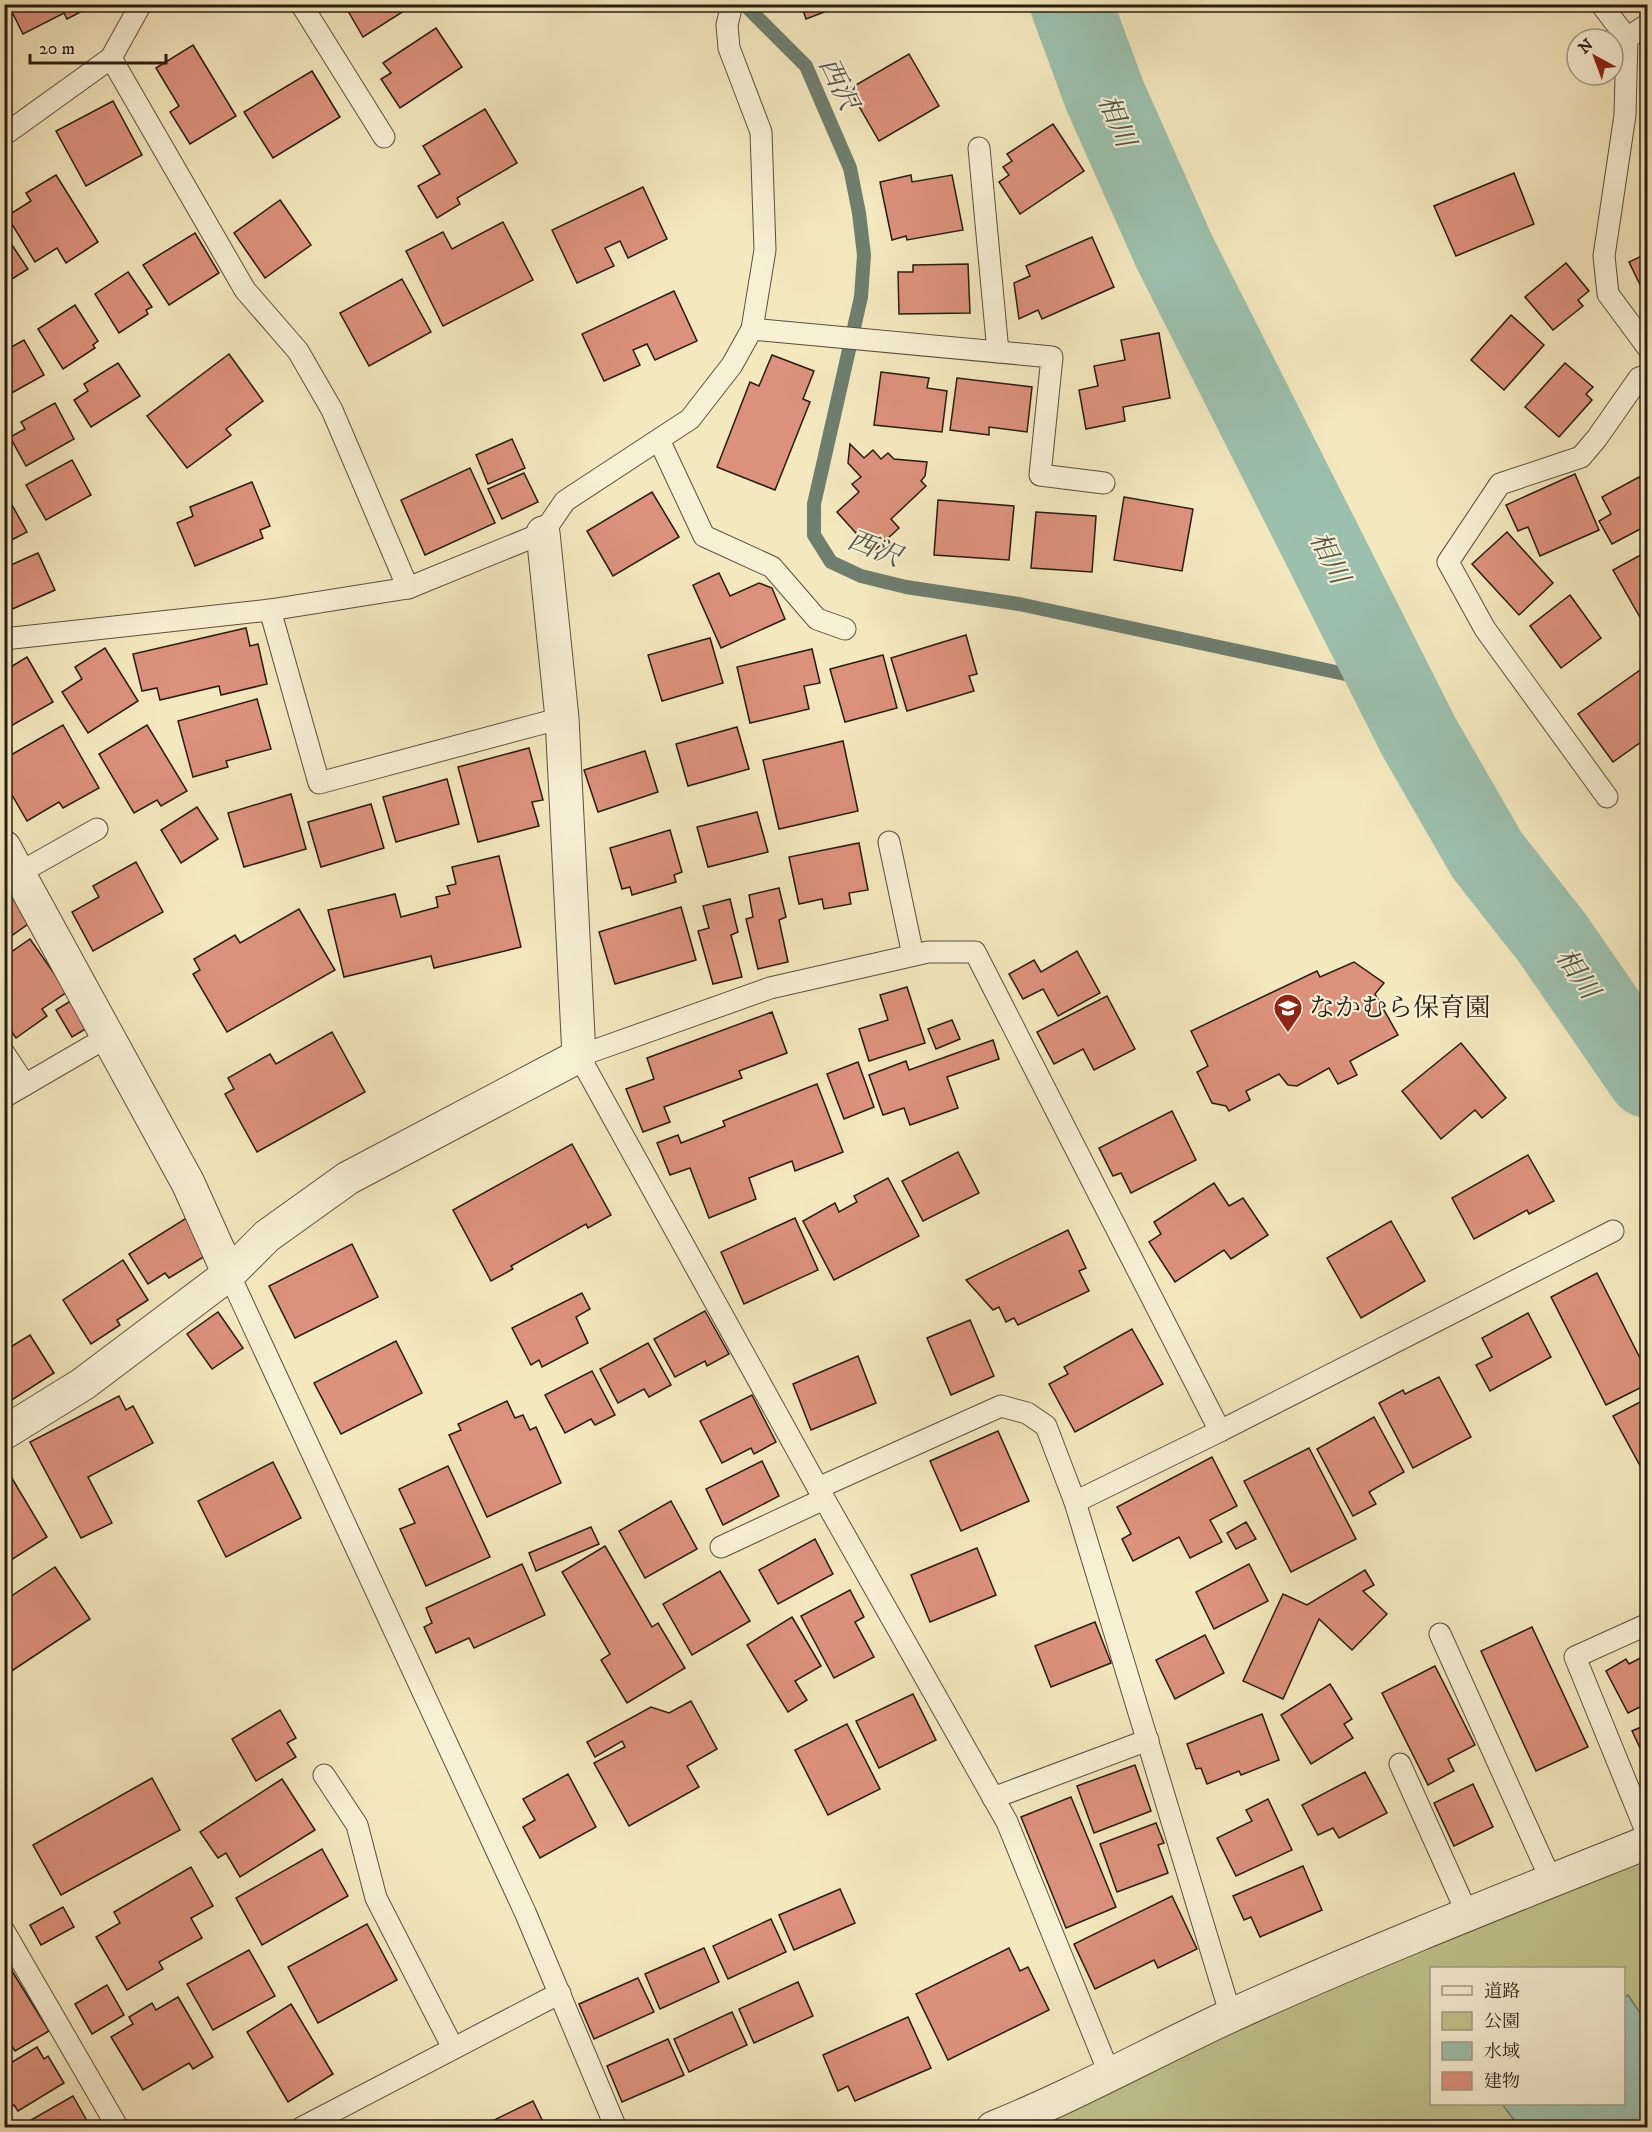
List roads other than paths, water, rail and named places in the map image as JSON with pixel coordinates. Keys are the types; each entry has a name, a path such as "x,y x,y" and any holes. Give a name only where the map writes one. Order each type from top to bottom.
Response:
{"street":[{"path":"4,1433 83,1383 229,1274 267,1236 348,1178 579,1056 562,718 543,532"},
{"path":"12,860 188,1184 229,1274"},
{"path":"993,2127 1036,2120 1110,2076 1231,2016 1467,1913 1647,1842"}],"lane":[{"path":"4,135 111,58 141,4"},
{"path":"301,4 384,137"},
{"path":"1601,4 1627,38 1625,115 1604,256 1608,294 1647,348"},
{"path":"4,639 270,610 408,588 543,532 565,501 690,419 732,365 752,330 765,250 761,132 729,48 727,25 731,8"},
{"path":"1627,38 1647,24"},
{"path":"111,58 245,291 298,351 332,410 408,588"},
{"path":"979,148 999,352"},
{"path":"752,330 1052,357 1040,475 1104,483"},
{"path":"1607,797 1485,629 1448,562 1500,484 1581,457 1639,378 1647,375"},
{"path":"659,440 704,536 772,567 818,619 844,629"},
{"path":"270,610 320,783 562,718"},
{"path":"12,860 97,830"},
{"path":"890,842 913,955"},
{"path":"1110,2076 1007,1822 821,1493 579,1056 770,988 928,952 975,952 1220,1431"},
{"path":"4,1097 109,1036"},
{"path":"4,1053 25,1085"},
{"path":"1075,1502 1220,1431 1613,1231"},
{"path":"229,1274 520,1902 616,2127"},
{"path":"721,1547 821,1493 1001,1406 1027,1413 1046,1426 1075,1502 1231,2016"},
{"path":"1647,1623 1575,1658 1647,1836"},
{"path":"1440,1634 1551,1880"},
{"path":"993,1798 1148,1740"},
{"path":"1400,1764 1467,1913"},
{"path":"324,1775 357,1825 376,1898 453,2048"},
{"path":"4,1931 118,2127"},
{"path":"301,2127 560,1993"}],"water":[{"path":"1628,1995 1647,2023 1647,2127 1519,2127 1503,2105 1625,2105 1625,1997"}],"waterway":[{"name":"西沢","path":"744,4 806,66 850,168 859,213 864,255 861,297 814,504 814,535 831,562 861,576 906,587 1019,604 1345,674 1384,669"},
{"name":"相川","path":"1071,4 1105,96 1174,251 1419,737 1487,855 1553,939 1648,1077"}],"place":[{"name":"なかむら保育園","path":"1288,1034"}]}
